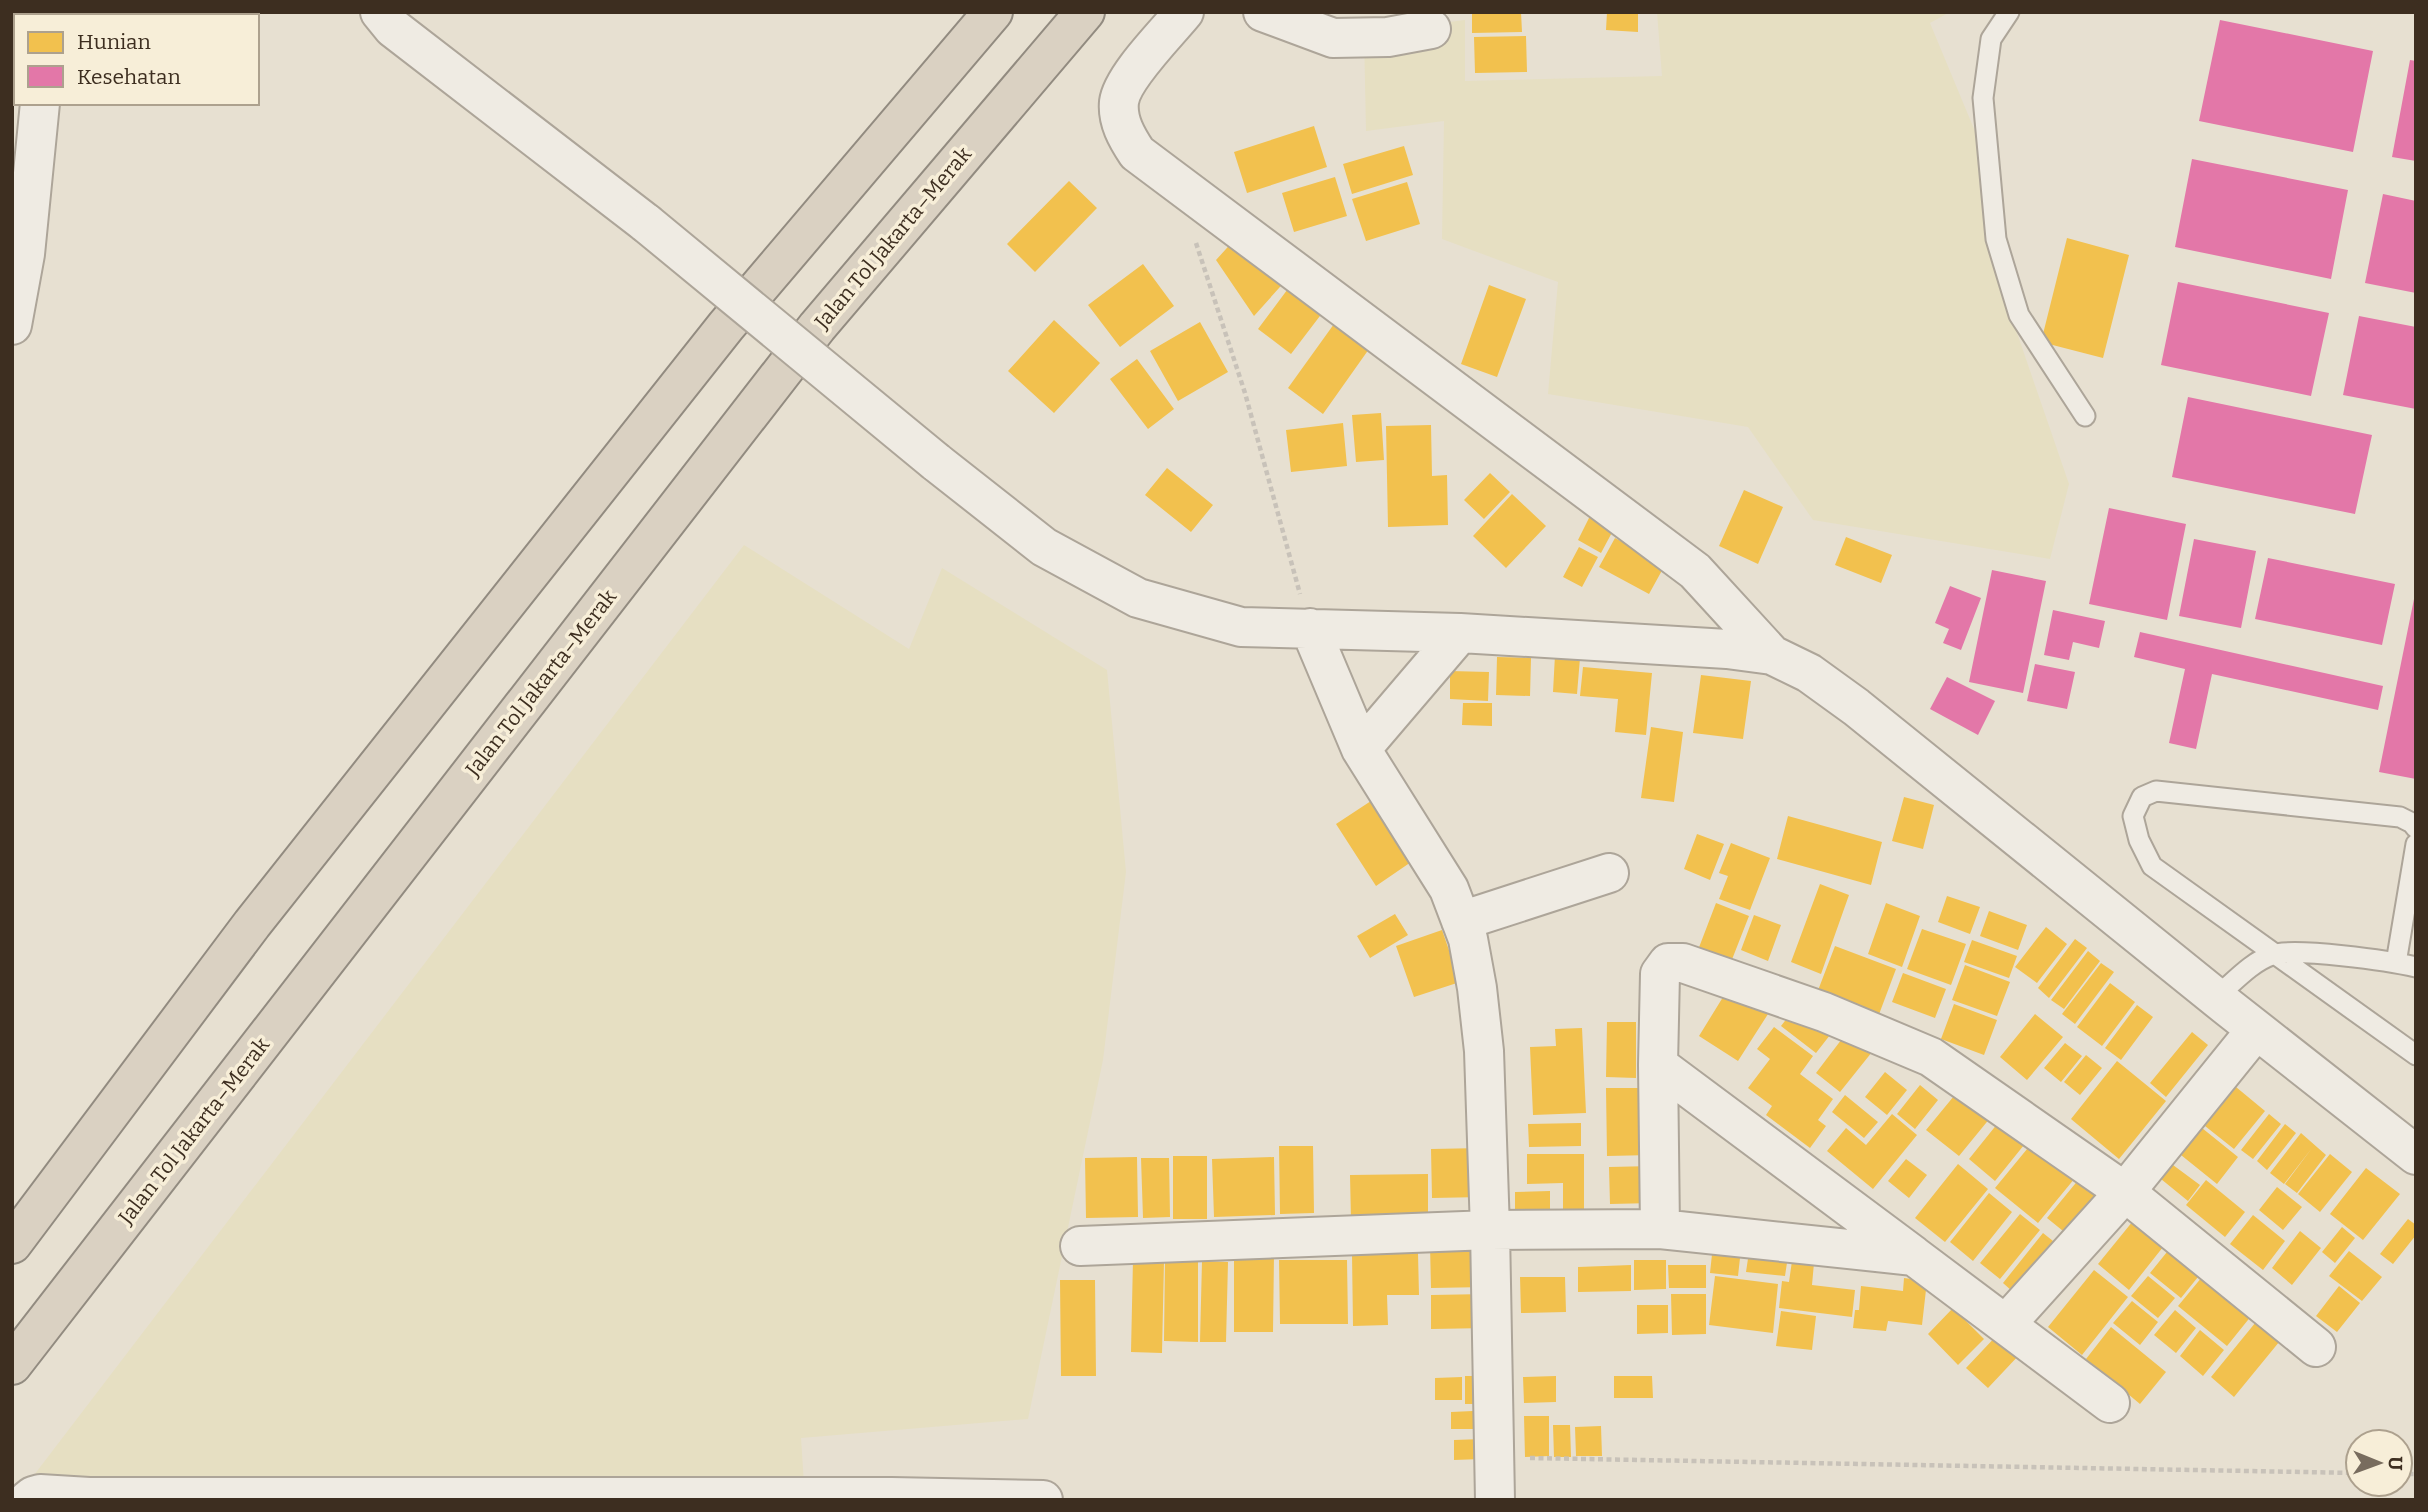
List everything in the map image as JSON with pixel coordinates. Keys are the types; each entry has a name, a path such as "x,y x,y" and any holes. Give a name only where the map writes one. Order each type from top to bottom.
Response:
{"highway":[{"path":"12,1244 252,924 726,326 993,12"},
{"name":"Jalan Tol Jakarta–Merak","path":"12,1365 817,327 1085,12"}],"street":[{"path":"380,12 393,28 646,223 1045,547 1138,598 1241,627 1461,633 1727,649 1772,656 1809,673 1856,707 2256,1030 2416,1155"},
{"path":"1184,12 1130,76 1119,101 1123,132 1138,153 1695,571 1772,656"},
{"path":"1263,12 1333,38 1388,37 1431,29"},
{"path":"12,324 16,285 25,254 40,105"},
{"path":"1310,628 1361,749 1448,889 1468,939 1478,988 1484,1051 1494,1479"},
{"path":"1361,749 1461,633"},
{"path":"1461,921 1609,873"},
{"path":"1660,1229 1660,974 1668,963 1683,963 1824,1012 1931,1057 2125,1192 2316,1348"},
{"path":"2006,1324 2125,1192 2256,1030"},
{"path":"1658,1065 2110,1403"},
{"path":"1080,1246 1490,1230 1660,1229 1914,1256"},
{"path":"27,1493 89,1497 892,1497 1043,1500"}],"lane":[{"path":"2008,12 1991,39 1983,98 1996,239 2019,315 2085,416"},
{"path":"2416,828 2400,817 2176,792 2155,792 2142,797 2133,816 2139,840 2152,866 2416,1055"},
{"path":"2396,963 2416,844"},
{"path":"2216,997 2254,965 2273,954 2302,953 2396,963 2416,968"}],"path":[{"path":"1194,238 1245,393 1310,628"},
{"path":"1494,1479 2344,1473"}],"shaded area":[{"path":"1657,12 1950,12 1930,23 1994,177 2006,301 2069,484 2050,559 1813,520 1748,427 1548,394 1558,282 1442,239 1444,121 1366,131 1364,33 1465,20 1465,81 1662,76"},
{"path":"744,545 909,649 942,568 1107,670 1126,872 1103,1060 1028,1419 801,1438 805,1500 15,1500"}],"building: Hunian":[{"path":"1472,12 1521,12 1522,32 1472,33"},
{"path":"1607,12 1638,12 1638,32 1606,30"},
{"path":"1526,36 1527,72 1475,73 1474,37"},
{"path":"1314,126 1327,167 1247,193 1234,152"},
{"path":"1404,146 1413,175 1352,194 1343,164"},
{"path":"1335,177 1347,216 1294,232 1282,193"},
{"path":"1069,181 1097,208 1035,272 1007,244"},
{"path":"1407,182 1420,224 1366,241 1352,199"},
{"path":"1236,238 1288,278 1254,316 1216,260"},
{"path":"2067,238 2129,255 2103,358 2041,342"},
{"path":"1143,264 1174,306 1120,347 1088,305"},
{"path":"1293,282 1326,308 1291,354 1258,329"},
{"path":"1489,285 1526,299 1497,377 1461,364"},
{"path":"1054,320 1100,363 1054,413 1008,371"},
{"path":"1200,322 1228,372 1178,401 1150,351"},
{"path":"1334,324 1369,349 1323,414 1288,388"},
{"path":"1137,359 1174,409 1148,429 1110,379"},
{"path":"1381,413 1384,460 1356,462 1352,415"},
{"path":"1343,423 1347,466 1291,472 1286,430"},
{"path":"1431,425 1432,476 1447,475 1448,525 1388,527 1386,426"},
{"path":"1167,468 1213,505 1191,532 1145,495"},
{"path":"1490,473 1510,492 1484,519 1464,500"},
{"path":"1744,490 1783,507 1758,564 1719,546"},
{"path":"1512,494 1546,526 1506,568 1473,536"},
{"path":"1592,512 1616,525 1601,553 1578,540"},
{"path":"1846,537 1892,555 1881,583 1835,565"},
{"path":"1615,538 1665,565 1649,594 1599,567"},
{"path":"1579,547 1598,557 1582,587 1563,577"},
{"path":"1555,655 1580,658 1577,694 1553,692"},
{"path":"1497,657 1531,658 1530,696 1496,695"},
{"path":"1583,667 1652,673 1646,735 1615,732 1618,699 1580,696"},
{"path":"1450,671 1489,672 1488,701 1450,699"},
{"path":"1701,675 1751,681 1743,739 1693,733"},
{"path":"1463,703 1492,703 1492,726 1462,725"},
{"path":"1651,727 1683,732 1674,802 1641,798"},
{"path":"1904,797 1934,805 1923,849 1892,841"},
{"path":"1374,799 1414,860 1376,886 1336,824"},
{"path":"1788,816 1882,842 1871,885 1777,859"},
{"path":"1697,834 1724,844 1710,880 1684,869"},
{"path":"1731,843 1770,858 1750,910 1719,899 1728,876 1719,873"},
{"path":"1820,884 1849,895 1821,974 1791,962"},
{"path":"1947,896 1980,907 1970,934 1938,922"},
{"path":"1716,903 1749,916 1731,962 1698,950"},
{"path":"1886,903 1920,916 1902,967 1868,954"},
{"path":"1989,911 2027,925 2018,950 1980,936"},
{"path":"1395,914 1408,935 1370,958 1357,936"},
{"path":"1754,915 1781,925 1768,961 1741,950"},
{"path":"2046,927 2067,944 2037,983 2015,967"},
{"path":"1922,929 1966,944 1951,985 1907,969"},
{"path":"1442,930 1460,982 1414,997 1396,946"},
{"path":"2075,939 2087,948 2049,998 2038,988"},
{"path":"1972,940 2017,956 2009,978 1964,962"},
{"path":"1835,946 1896,969 1878,1017 1817,993"},
{"path":"2088,951 2100,961 2064,1009 2051,1000"},
{"path":"2101,963 2114,972 2075,1024 2062,1014"},
{"path":"1965,965 2010,982 1997,1016 1952,1000"},
{"path":"1903,973 1946,989 1935,1018 1892,1002"},
{"path":"2110,983 2135,1002 2102,1046 2077,1027"},
{"path":"1728,989 1768,1014 1738,1061 1699,1036"},
{"path":"1954,1004 1997,1020 1984,1055 1941,1039"},
{"path":"2137,1005 2153,1017 2121,1060 2105,1048"},
{"path":"1795,1008 1830,1035 1816,1053 1781,1026"},
{"path":"2035,1014 2063,1037 2027,1080 2000,1057"},
{"path":"1607,1022 1636,1022 1636,1078 1606,1077"},
{"path":"1774,1027 1813,1056 1800,1074 1833,1099 1818,1120 1826,1126 1810,1148 1766,1115 1772,1106 1748,1088 1770,1059 1757,1049"},
{"path":"1851,1027 1876,1047 1840,1092 1816,1073"},
{"path":"1582,1028 1586,1113 1533,1115 1530,1047 1556,1046 1555,1029"},
{"path":"2192,1032 2208,1045 2166,1097 2150,1083"},
{"path":"2065,1043 2082,1056 2061,1082 2044,1068"},
{"path":"2086,1055 2102,1068 2080,1095 2064,1082"},
{"path":"2117,1061 2166,1101 2119,1159 2071,1119"},
{"path":"1885,1072 1907,1090 1887,1115 1865,1097"},
{"path":"1920,1085 1938,1100 1915,1129 1897,1114"},
{"path":"1963,1085 1995,1112 1959,1156 1926,1130"},
{"path":"2236,1087 2265,1111 2234,1149 2205,1126"},
{"path":"1606,1088 1651,1088 1652,1155 1607,1156"},
{"path":"1845,1095 1878,1122 1864,1138 1832,1112"},
{"path":"1892,1114 1917,1135 1873,1189 1827,1151 1846,1128 1866,1145"},
{"path":"2269,1114 2281,1124 2253,1159 2241,1150"},
{"path":"2002,1118 2028,1140 1995,1181 1969,1159"},
{"path":"1581,1123 1581,1146 1529,1147 1528,1124"},
{"path":"2285,1124 2296,1133 2267,1170 2257,1161"},
{"path":"2202,1128 2238,1157 2217,1184 2181,1155"},
{"path":"2301,1133 2326,1155 2297,1193 2285,1184 2312,1148 2284,1184 2270,1173"},
{"path":"2032,1143 2075,1178 2038,1223 1995,1188"},
{"path":"1279,1146 1313,1146 1314,1213 1280,1214"},
{"path":"1482,1148 1483,1197 1432,1198 1431,1149"},
{"path":"1527,1154 1584,1154 1584,1210 1563,1210 1563,1183 1527,1184"},
{"path":"2330,1154 2352,1172 2320,1212 2298,1194"},
{"path":"1173,1156 1207,1156 1207,1219 1173,1219"},
{"path":"1137,1157 1138,1217 1086,1218 1085,1158"},
{"path":"1274,1157 1275,1215 1214,1217 1212,1159"},
{"path":"1141,1158 1169,1158 1170,1217 1143,1218"},
{"path":"1906,1159 1927,1175 1909,1198 1888,1181"},
{"path":"1958,1164 1988,1189 1945,1242 1915,1218"},
{"path":"2173,1165 2200,1185 2188,1201 2161,1179"},
{"path":"1653,1166 1654,1203 1610,1204 1609,1167"},
{"path":"2366,1168 2400,1194 2363,1240 2330,1214"},
{"path":"2084,1173 2104,1190 2068,1235 2047,1218"},
{"path":"1428,1174 1428,1219 1351,1220 1350,1175"},
{"path":"2206,1180 2245,1212 2225,1237 2186,1205"},
{"path":"2277,1187 2302,1207 2283,1230 2259,1210"},
{"path":"1550,1191 1550,1213 1515,1214 1515,1192"},
{"path":"1989,1193 2012,1212 1973,1261 1950,1242"},
{"path":"2020,1214 2040,1230 2000,1279 1980,1263"},
{"path":"2253,1215 2285,1241 2263,1270 2230,1244"},
{"path":"2408,1219 2416,1225 2416,1235 2393,1264 2380,1254"},
{"path":"2133,1221 2163,1247 2129,1290 2098,1264"},
{"path":"2342,1227 2355,1238 2335,1263 2322,1252"},
{"path":"2300,1231 2321,1248 2292,1285 2272,1268"},
{"path":"2043,1233 2063,1249 2021,1299 2003,1283"},
{"path":"1430,1245 1486,1245 1487,1287 1431,1288"},
{"path":"1713,1245 1741,1249 1738,1276 1710,1273"},
{"path":"2171,1247 2202,1272 2181,1298 2150,1273"},
{"path":"2349,1251 2382,1277 2362,1301 2329,1276"},
{"path":"1749,1252 1788,1256 1785,1276 1746,1272"},
{"path":"1418,1253 1419,1295 1387,1295 1388,1325 1353,1326 1352,1254"},
{"path":"1234,1254 1274,1255 1273,1332 1234,1332"},
{"path":"1133,1259 1164,1261 1162,1353 1131,1352"},
{"path":"1165,1259 1198,1259 1198,1342 1164,1341"},
{"path":"1279,1260 1347,1260 1348,1324 1280,1324"},
{"path":"1634,1260 1666,1260 1666,1289 1634,1290"},
{"path":"1202,1261 1228,1262 1226,1342 1200,1342"},
{"path":"1792,1261 1814,1263 1812,1285 1855,1290 1852,1317 1779,1308 1782,1281 1789,1282"},
{"path":"1631,1265 1631,1291 1578,1292 1578,1267"},
{"path":"1668,1265 1706,1265 1706,1288 1669,1288"},
{"path":"2094,1270 2128,1297 2082,1355 2048,1327"},
{"path":"2207,1271 2256,1310 2227,1346 2178,1306"},
{"path":"1715,1276 1778,1284 1773,1333 1709,1325"},
{"path":"2148,1276 2175,1298 2158,1318 2131,1296"},
{"path":"1520,1277 1565,1277 1566,1312 1521,1313"},
{"path":"1904,1278 1927,1281 1922,1325 1888,1321 1886,1331 1853,1328 1855,1310 1859,1310 1861,1286 1903,1291"},
{"path":"1060,1280 1095,1280 1096,1376 1061,1376"},
{"path":"2339,1286 2360,1303 2337,1332 2316,1316"},
{"path":"1487,1294 1488,1328 1431,1329 1431,1295"},
{"path":"1671,1294 1706,1294 1706,1334 1672,1335"},
{"path":"2132,1301 2158,1322 2140,1345 2113,1323"},
{"path":"1637,1305 1668,1305 1668,1333 1637,1334"},
{"path":"1953,1308 1984,1339 1958,1365 1928,1334"},
{"path":"2175,1310 2196,1328 2176,1353 2154,1335"},
{"path":"1781,1311 1816,1316 1812,1350 1776,1346"},
{"path":"2260,1317 2284,1336 2234,1397 2211,1377"},
{"path":"2111,1327 2166,1372 2140,1404 2086,1359"},
{"path":"2200,1330 2224,1350 2203,1376 2180,1356"},
{"path":"1999,1333 2020,1354 1988,1388 1966,1368"},
{"path":"1465,1376 1491,1376 1491,1404 1465,1404"},
{"path":"1556,1376 1556,1402 1524,1403 1523,1377"},
{"path":"1614,1376 1652,1376 1653,1398 1614,1398"},
{"path":"1462,1377 1462,1400 1435,1400 1435,1378"},
{"path":"1473,1411 1474,1429 1451,1429 1451,1412"},
{"path":"1524,1416 1549,1416 1549,1456 1525,1457"},
{"path":"1553,1425 1570,1425 1571,1457 1554,1457"},
{"path":"1601,1426 1602,1456 1576,1456 1575,1427"},
{"path":"1482,1439 1482,1459 1454,1460 1454,1440"}],"building: Kesehatan":[{"path":"2220,20 2373,51 2353,152 2199,121"},
{"path":"2410,60 2416,61 2416,161 2392,157"},
{"path":"2192,159 2348,190 2331,279 2175,247"},
{"path":"2383,194 2416,201 2416,293 2365,283"},
{"path":"2178,282 2329,313 2311,396 2161,365"},
{"path":"2359,316 2416,327 2416,409 2343,395"},
{"path":"2188,397 2372,435 2355,514 2172,477"},
{"path":"2109,508 2186,524 2167,620 2089,604"},
{"path":"2194,539 2256,551 2241,628 2179,616"},
{"path":"2268,558 2395,584 2382,645 2255,619"},
{"path":"1992,570 2046,581 2023,693 1969,682"},
{"path":"1950,586 1981,598 1961,650 1943,643 1949,629 1935,623"},
{"path":"2416,594 2416,779 2379,772"},
{"path":"2053,610 2105,621 2099,648 2073,642 2069,660 2044,655"},
{"path":"2140,632 2383,686 2378,710 2212,674 2196,749 2169,743 2185,669 2134,657"},
{"path":"2035,664 2075,672 2067,709 2027,701"},
{"path":"1947,677 1995,701 1978,735 1930,709"}]}
